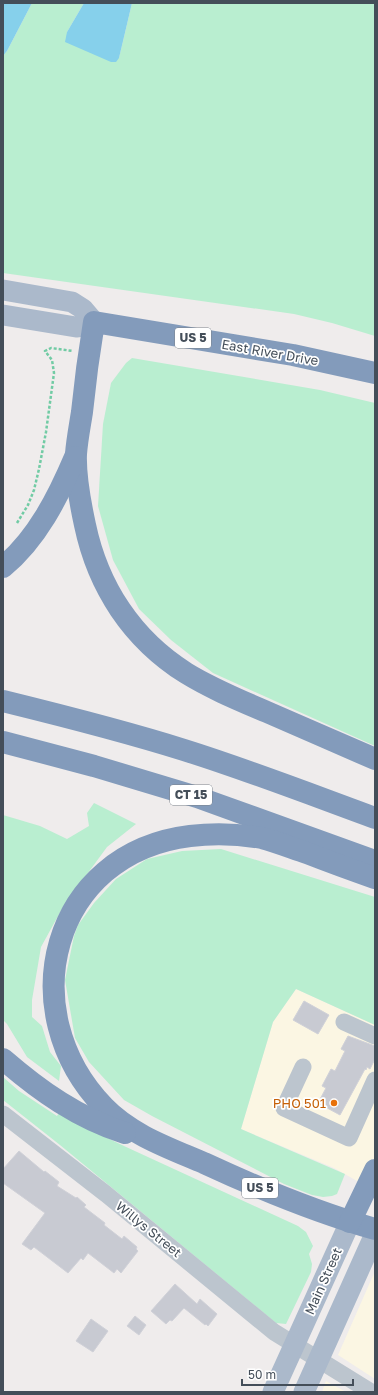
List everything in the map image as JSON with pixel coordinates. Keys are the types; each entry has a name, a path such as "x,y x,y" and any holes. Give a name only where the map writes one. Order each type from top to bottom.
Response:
{"highway":[{"path":"94,322 76,454 81,506 87,536 96,563 111,597 127,620 144,640 172,663 215,689 375,759"},
{"name":"East River Drive","path":"94,322 293,355 375,373"},
{"path":"3,568 19,552 40,526 60,491 76,454"},
{"path":"3,701 97,725 184,750 258,775 375,818"},
{"name":"CT 15","path":"3,742 94,766 171,789 248,814 375,861"},
{"path":"148,1138 129,1128 113,1116 91,1092 68,1057 58,1028 53,988 56,955 66,922 84,894 112,867 146,846 175,838 212,834 248,836 265,839 375,878"},
{"name":"US 5","path":"3,1059 42,1091 73,1110 116,1130 148,1138 288,1200 350,1222 375,1229"},
{"name":"Main Street","path":"350,1222 375,1170"}],"main road":[{"path":"3,290 72,302 83,309 94,322"},
{"name":"East River Drive","path":"3,315 76,327 94,322"},
{"name":"Main Street","path":"273,1392 350,1222"},
{"path":"304,1392 375,1234"},
{"path":"319,1289 345,1300"}],"street":[{"path":"344,1022 375,1036"},
{"path":"303,1067 284,1108 349,1138 374,1087"},
{"name":"Willys Street","path":"3,1114 106,1194 267,1326 294,1345 371,1392"}],"path":[{"path":"13,528 23,514 32,494 43,451 54,373 53,363 45,351 53,348 89,353"}],"shaded area":[{"path":"296,989 375,1025 375,1191 334,1168 241,1129 273,1022"},
{"path":"375,1271 375,1379 338,1355"},
{"path":"326,1381 346,1392 322,1392"}],"green space":[{"path":"32,3 84,3 67,32 119,58 132,3 375,3 375,336 332,323 294,314 3,273 3,56"},
{"path":"132,358 320,390 375,403 375,746 213,673 171,640 139,609 113,560 98,506 103,424 111,383 126,363"},
{"path":"94,803 136,824 107,847 63,907 41,947 32,1000 32,1017 42,1026 50,1052 61,1066 59,1081 27,1057 3,1020 3,815 40,826 67,839 89,826 87,813"},
{"path":"221,849 375,897 375,1025 296,989 273,1022 241,1129 345,1174 337,1194 332,1196 323,1197 312,1195 284,1184 124,1100 89,1062 75,1038 65,980 74,936 78,925 94,903 116,879 147,859 182,851"},
{"path":"3,1077 19,1091 57,1116 60,1111 91,1130 298,1226 306,1232 313,1246 309,1254 312,1264 311,1272 286,1324 276,1323 60,1145 3,1100"}],"water":[{"path":"3,3 32,3 3,56"},
{"path":"84,3 132,3 119,58 116,62 111,62 65,42 67,32"}],"building":[{"path":"304,1001 329,1015 318,1034 293,1020"},
{"path":"348,1036 375,1046 375,1059 370,1069 367,1067 366,1070 365,1069 340,1115 318,1103 326,1088 322,1086 331,1069 335,1071 345,1051 341,1049"},
{"path":"19,1151 44,1172 45,1171 59,1182 57,1186 76,1198 77,1197 86,1205 84,1207 105,1223 104,1225 122,1239 124,1236 137,1247 136,1249 138,1251 121,1273 117,1269 114,1273 88,1253 83,1260 81,1258 68,1273 34,1247 31,1250 22,1244 45,1213 3,1183 3,1169"},
{"path":"175,1284 197,1304 200,1299 217,1314 208,1326 184,1308 172,1321 170,1320 166,1324 151,1311"},
{"path":"135,1316 146,1325 139,1335 127,1326"},
{"path":"91,1319 108,1331 93,1352 76,1341"}],"place":[{"name":"PHO 501","path":"334,1103"}]}
